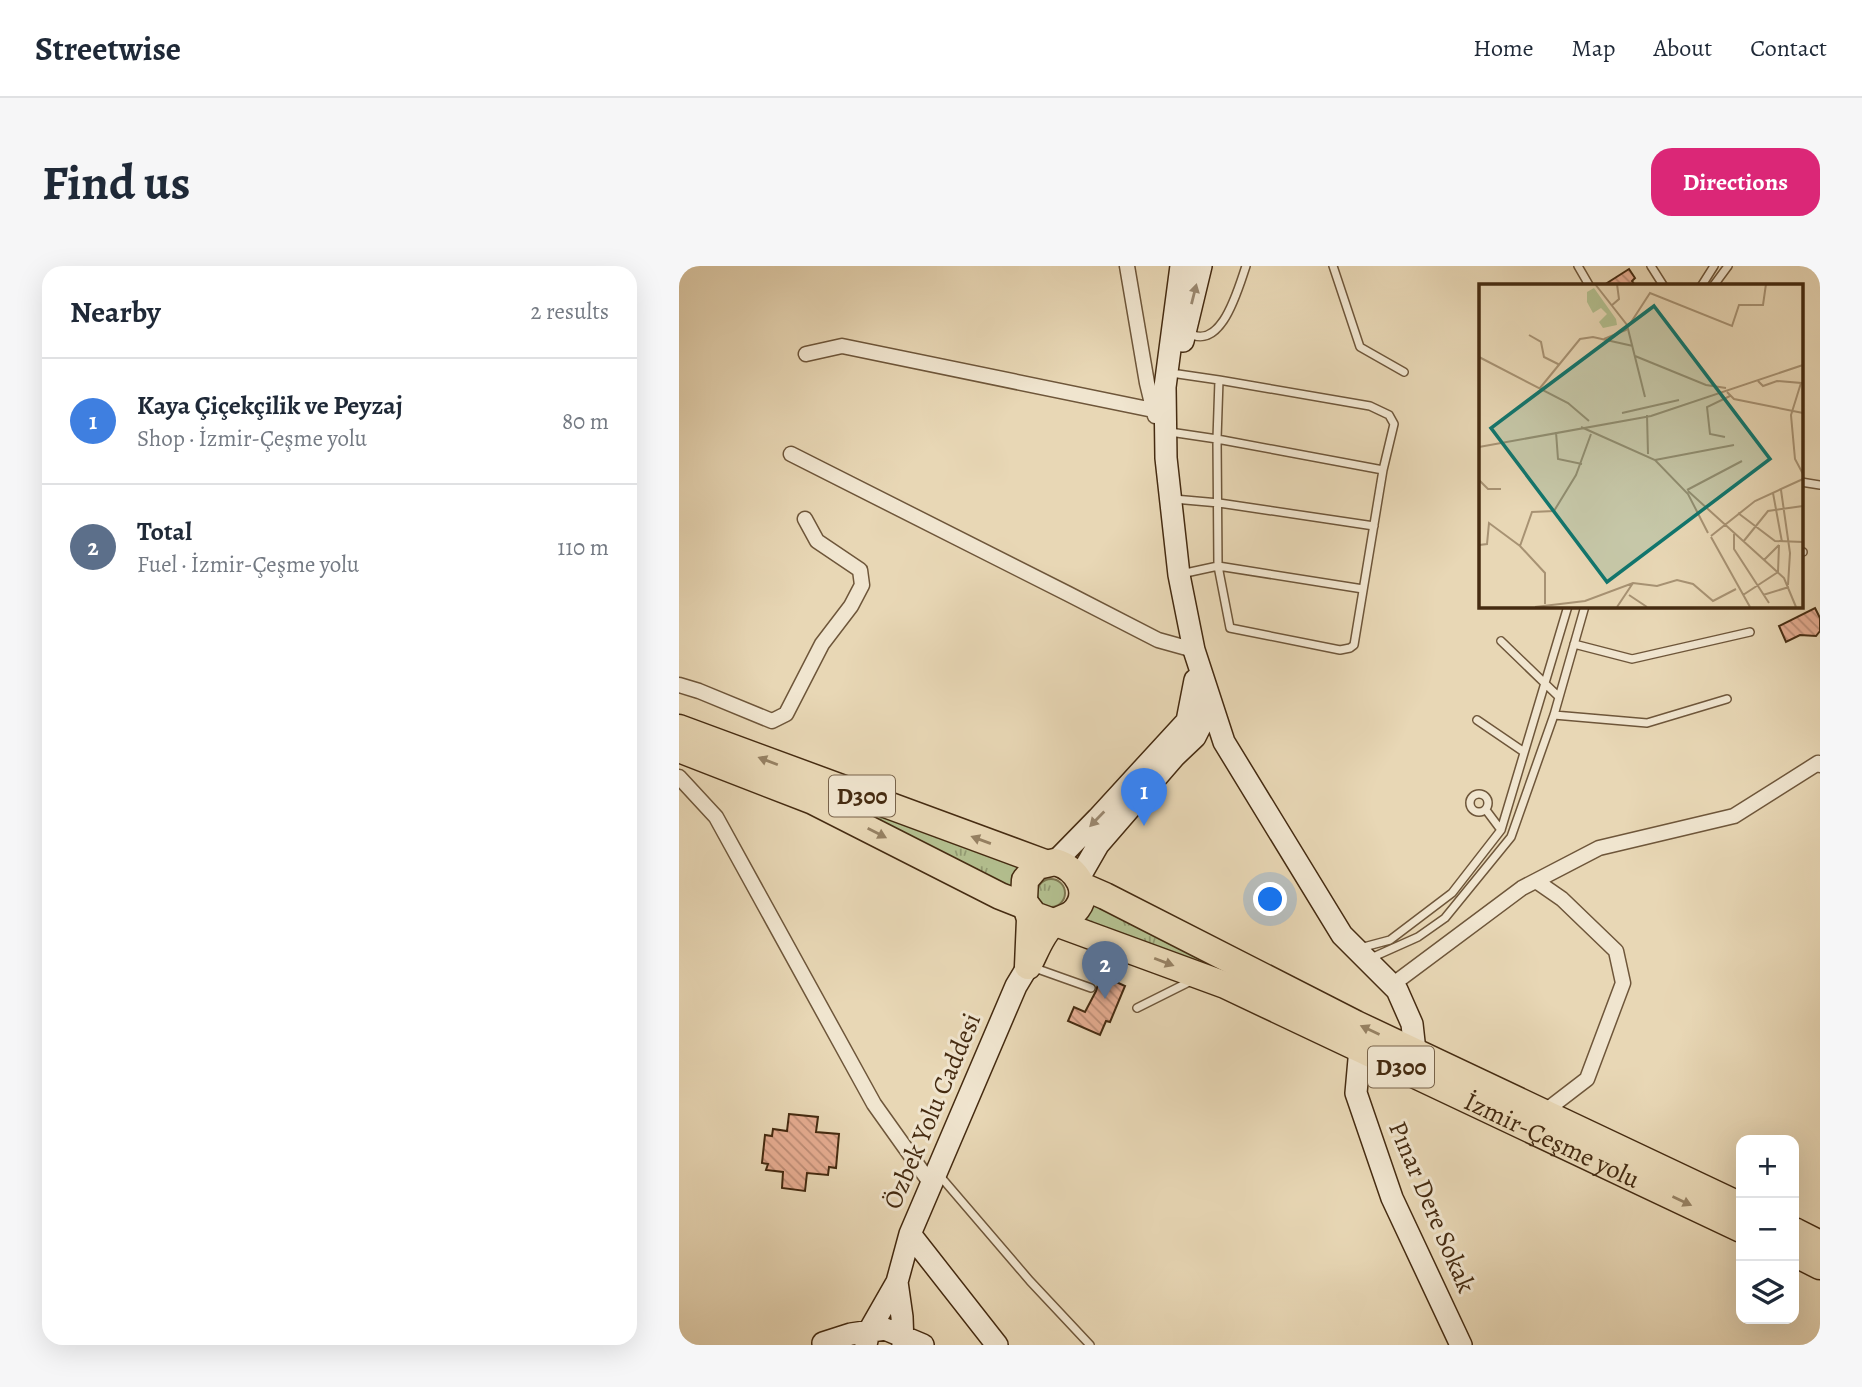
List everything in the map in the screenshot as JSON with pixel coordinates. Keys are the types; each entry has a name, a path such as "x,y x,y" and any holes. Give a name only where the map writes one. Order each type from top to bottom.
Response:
{"highway":[{"name":"D300","path":"679,728 1073,870 1081,882"},
{"name":"D300","path":"679,749 813,801 1000,896 1028,907 1034,915 1054,922"},
{"path":"1028,966 1030,919 1023,890 1025,880 1030,872 1050,862"},
{"path":"1028,966 1054,922 1067,918 1077,908 1082,894 1081,882"},
{"name":"İzmir-Çeşme yolu","path":"1081,882 1415,1051 1736,1204"},
{"name":"İzmir-Çeşme yolu","path":"1054,922 1225,985 1736,1227"},
{"path":"1799,1234 1820,1244"},
{"path":"1799,1256 1820,1266"}],"main road":[{"path":"1081,882 1098,845 1175,756 1195,737 1205,717 1205,697 1179,575 1166,458 1165,387 1181,266"},
{"path":"1166,458 1185,331 1201,266"},
{"path":"1050,862 1098,818 1187,720 1196,657"},
{"path":"1196,657 1224,742 1342,935 1397,990 1412,1024 1415,1051"},
{"name":"Özbek Yolu Caddesi","path":"897,1282 910,1234 1016,986 1028,966"},
{"name":"Pınar Dere Sokak","path":"1360,1048 1356,1093 1392,1198 1461,1345"},
{"path":"910,1234 997,1345"},
{"path":"868,1338 897,1282"},
{"path":"897,1282 903,1340"},
{"path":"823,1344 851,1334 868,1338 885,1329 903,1340 923,1345"}],"street":[{"path":"1127,266 1153,410 1166,458"},
{"path":"806,354 842,346 1153,410"},
{"path":"791,454 1196,657"},
{"path":"679,685 772,721 786,714 822,644 851,606 862,585 860,570 817,541 805,519"},
{"path":"1392,985 1511,896 1599,848 1734,816 1818,763 1820,765"},
{"path":"679,778 716,817 874,1104 934,1178"},
{"path":"1536,881 1562,899 1616,951 1623,983 1587,1079 1544,1112"}],"lane":[{"path":"1185,331 1194,336 1209,335 1221,326 1246,266"},
{"path":"1333,266 1360,347 1404,372"},
{"path":"1578,266 1589,284"},
{"path":"1651,266 1662,284"},
{"path":"1704,284 1714,266"},
{"path":"1715,284 1728,266"},
{"path":"1178,374 1219,380 1370,406 1389,415 1394,424 1383,470 1354,645 1350,649 1340,650 1230,628 1218,566 1219,380"},
{"path":"1169,432 1383,470"},
{"path":"1170,499 1219,503 1374,526"},
{"path":"1179,575 1218,566 1363,589"},
{"path":"1361,954 1390,940 1452,893 1501,830 1565,607"},
{"path":"1361,954 1417,936 1445,918 1511,837 1554,715 1585,607"},
{"path":"1574,644 1632,659 1750,632"},
{"path":"1501,641 1559,697"},
{"path":"1554,715 1647,723 1727,699"},
{"path":"1477,720 1524,752"},
{"path":"1486,810 1501,830"},
{"path":"1028,966 1091,988"},
{"path":"1137,1008 1201,976"},
{"path":"934,1178 1090,1345"}],"green space":[{"path":"704,748 1025,867 1014,892"},
{"path":"1051,879 1061,883 1065,893 1061,903 1051,907 1041,903 1037,893 1041,883"},
{"path":"1087,896 1260,984 1077,919"}],"building":[{"path":"1629,269 1635,278 1632,281 1634,284 1606,284"},
{"path":"1815,608 1820,618 1820,631 1816,636 1800,635 1786,642 1779,626"},
{"path":"1101,975 1125,986 1110,1022 1106,1021 1100,1035 1068,1021 1074,1007 1085,1012"},
{"path":"789,1114 818,1117 816,1132 839,1134 836,1168 829,1167 828,1175 807,1173 805,1191 782,1188 783,1172 766,1170 768,1164 762,1163 765,1135 772,1136 773,1129 787,1131"}],"place":[{"name":"Kaya Çiçekçilik ve Peyzaj","path":"1144,826"},
{"name":"Total","path":"1105,999"}]}
